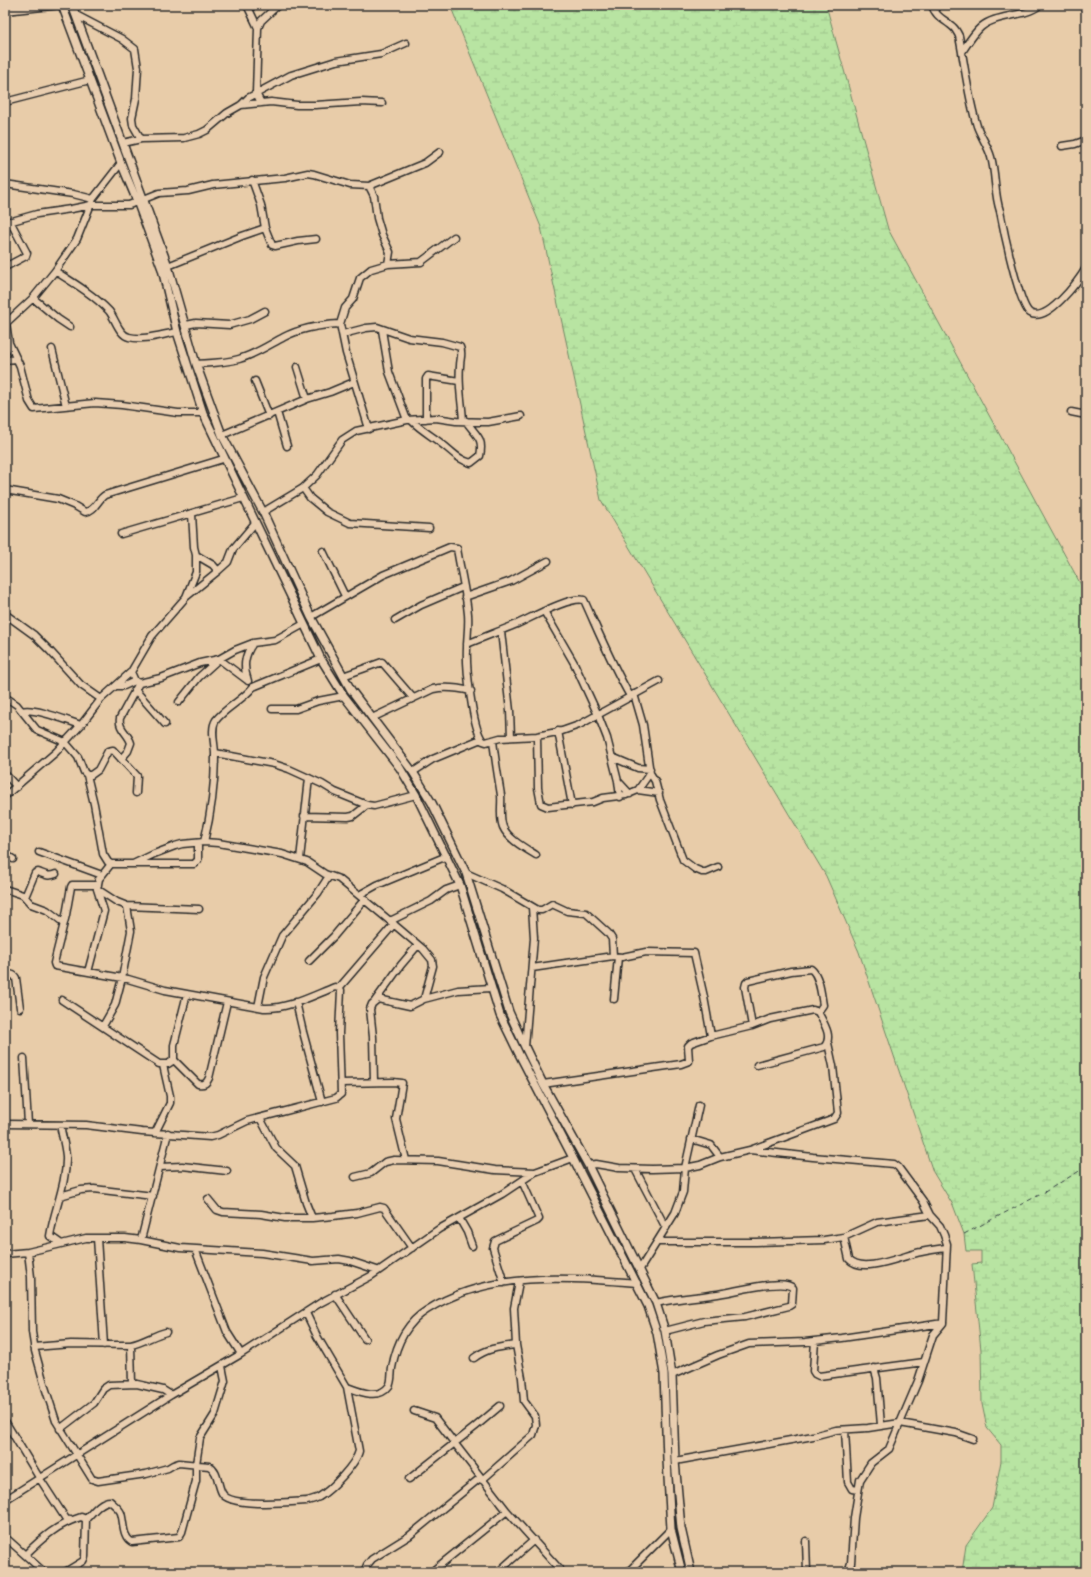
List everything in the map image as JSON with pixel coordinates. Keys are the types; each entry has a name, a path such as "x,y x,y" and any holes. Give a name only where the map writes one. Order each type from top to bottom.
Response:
{"street":[{"path":"5,11 62,5 122,163 141,200 168,266 196,364 222,435 263,512 311,617 343,676 351,690 413,772 432,803 466,873 509,1012 543,1084 588,1164 656,1303 665,1331 672,1375 675,1461 681,1528 691,1572"},
{"path":"72,5 123,144 141,200 162,269 177,332 202,413 321,659 344,696 400,768 416,795 447,856 460,885 500,1015 648,1306 657,1333 664,1374 671,1529 682,1572"},
{"path":"247,5 258,28"},
{"path":"261,103 256,93 258,28 261,21 278,5"},
{"path":"932,5 940,19 954,28 959,36 970,97 978,127 991,156 996,179 997,201 1018,291 1022,302 1029,313 1034,315 1042,314 1060,301 1071,290 1086,268"},
{"path":"962,52 968,42 982,26 995,20 1025,13 1040,5"},
{"path":"76,15 122,39 135,48 137,52 138,68 136,99 132,118 133,125 141,139"},
{"path":"123,144 141,139 184,138 199,134 207,130 227,113 241,105 256,93 302,71 336,61 381,54 406,43"},
{"path":"5,102 90,80"},
{"path":"241,105 283,102 297,105 352,102 382,103"},
{"path":"1062,146 1075,144 1086,140"},
{"path":"5,184 74,194 92,202 129,205 159,194 188,191 213,185 252,180 285,178 308,173 350,185 369,186 425,163 440,152"},
{"path":"6,323 33,298 55,271 77,239 92,202 122,163"},
{"path":"252,180 261,205 265,228 272,245 275,246 298,241 316,240"},
{"path":"369,186 374,196 377,218 382,235 390,252 388,264"},
{"path":"5,267 26,256 27,253 8,222 37,214 72,209 92,202"},
{"path":"168,266 265,228"},
{"path":"369,429 354,382 340,324 345,308 353,299 360,278 365,272 388,264 421,262 454,237"},
{"path":"55,271 98,301 110,312 127,337 137,338 177,332"},
{"path":"33,298 70,327"},
{"path":"186,325 196,323 229,325 250,319 265,311"},
{"path":"5,314 9,343 20,366 29,401 34,409 95,403 122,405 178,413 202,413"},
{"path":"196,364 227,362 239,359 301,330 315,326 340,324"},
{"path":"343,334 366,328 377,327 382,330 409,338 442,342 460,347 462,352 459,392 464,421 481,439 482,447 480,456 471,463 465,462 457,457 444,445 409,420 389,372 382,330"},
{"path":"52,349 66,406"},
{"path":"5,360 17,359"},
{"path":"297,367 307,398"},
{"path":"426,419 426,379 428,376 459,381"},
{"path":"255,381 269,416"},
{"path":"222,435 269,416 307,398 330,392 354,382"},
{"path":"277,412 287,446"},
{"path":"1071,412 1086,415"},
{"path":"263,512 303,488 317,475 342,440 356,432 409,420 426,419 488,422 521,416"},
{"path":"5,490 58,499 85,512 94,508 100,499 105,495 223,459"},
{"path":"303,488 310,498 326,512 350,523 429,528"},
{"path":"121,534 243,498"},
{"path":"186,597 196,572 192,514"},
{"path":"5,796 56,752 81,725 101,699 131,672 152,636 186,597 228,562 233,549 255,523"},
{"path":"311,617 383,575 450,547 457,548 458,564 465,597 469,629 468,670 477,728 481,739 486,742 511,737 537,736 558,732 579,725 659,681"},
{"path":"323,551 345,596"},
{"path":"196,555 213,565 218,571"},
{"path":"465,597 512,581 548,561"},
{"path":"395,620 421,605 463,587"},
{"path":"468,644 544,611 572,601 580,599 584,600 616,672 632,695 643,725 650,771 655,781 683,860 695,870 702,872 718,867"},
{"path":"544,611 574,663 598,715 612,757 620,797"},
{"path":"5,614 17,622 45,646 81,685 101,699"},
{"path":"116,686 124,686 161,678 219,659 252,643 262,643 275,640 304,624"},
{"path":"501,630 510,712 511,737"},
{"path":"247,680 244,668 245,659 252,643"},
{"path":"179,702 199,677 219,659"},
{"path":"219,659 247,680 252,687"},
{"path":"5,697 22,711 37,730 65,742 78,757 84,772 87,775 103,854 108,862 111,864 194,864 198,860 201,842 208,824 214,775 215,753 213,728 217,720 248,693 252,687 321,659"},
{"path":"343,676 382,662 413,698"},
{"path":"204,663 208,670"},
{"path":"121,759 128,751 131,743 129,737 122,731 119,723 120,718 136,692 137,682 131,672"},
{"path":"372,718 433,689 451,687 471,691"},
{"path":"136,692 165,724"},
{"path":"272,709 296,709 318,701 344,696"},
{"path":"22,711 38,712 81,725"},
{"path":"558,732 572,805"},
{"path":"537,736 538,788 542,804 548,806 594,802 603,798 620,797 630,794 638,790 650,771"},
{"path":"413,772 433,759 481,739"},
{"path":"493,740 501,796 503,826 507,833 518,843 536,855"},
{"path":"87,775 91,775 98,770 109,750 113,750 137,776 136,793"},
{"path":"215,753 274,764 309,778 335,792 367,805 374,806 416,795"},
{"path":"612,757 638,768 650,771"},
{"path":"5,774 17,787"},
{"path":"300,860 309,778"},
{"path":"618,781 630,794"},
{"path":"638,790 659,793"},
{"path":"304,816 348,817 353,816 367,805"},
{"path":"133,864 175,846 201,842 218,843 282,854 300,860 330,876 339,879 418,945 433,962 424,999"},
{"path":"40,852 102,875"},
{"path":"5,854 13,859"},
{"path":"359,895 377,885 447,856"},
{"path":"88,972 104,911 98,887 102,875 111,864"},
{"path":"25,897 35,873 38,872 46,876 56,874"},
{"path":"466,873 502,889 540,911 552,904 567,911 586,913 608,933 612,939 615,956 614,999"},
{"path":"258,1007 264,977 282,936 318,893 330,876"},
{"path":"199,909 127,906 116,902 98,887 72,885 54,963 55,966 122,978 186,994 227,1002 276,1009 335,987 339,988"},
{"path":"339,988 392,922 431,901 446,890 460,885"},
{"path":"5,889 23,895 31,904 47,910 64,923"},
{"path":"309,961 334,936 365,900"},
{"path":"103,1026 115,1005 122,978 131,931 127,906"},
{"path":"525,1047 534,938 532,907"},
{"path":"374,1082 373,1037 370,1009 401,965 418,945"},
{"path":"532,968 615,956 622,957 646,952 694,953 711,1036"},
{"path":"752,1026 745,987 746,983 748,981 791,971 811,969 816,975 821,991 823,1005 818,1012"},
{"path":"5,974 15,975 20,1008"},
{"path":"5,1124 86,1125 155,1133 213,1136 247,1121 322,1102 339,1096 341,1094 339,1033 341,990 339,988"},
{"path":"375,1001 382,999 410,1006 424,999 458,990 491,988"},
{"path":"186,994 174,1045 174,1060 198,1084 206,1083 209,1078 227,1002"},
{"path":"62,1000 148,1057 163,1065 173,1062 174,1060"},
{"path":"296,1002 322,1102"},
{"path":"543,1084 627,1073 686,1063 689,1058 689,1044 711,1036 752,1026 783,1016 813,1010 818,1012 828,1034 828,1043 833,1066 838,1113 834,1119 750,1150 720,1157 700,1165 685,1168 635,1169 588,1164"},
{"path":"757,1065 824,1047 828,1043"},
{"path":"24,1058 28,1124"},
{"path":"155,1133 170,1103 170,1096 163,1065"},
{"path":"341,1084 374,1082 402,1083 396,1119 406,1160"},
{"path":"640,1269 675,1213 683,1192 685,1168 698,1105"},
{"path":"260,1118 276,1148 295,1166 312,1218"},
{"path":"60,1125 66,1154 60,1196 52,1222 50,1236 60,1243"},
{"path":"141,1240 168,1133"},
{"path":"691,1139 711,1145 720,1157"},
{"path":"750,1150 894,1164 898,1167 923,1201 930,1215 940,1226 944,1235 946,1248 943,1323 933,1335 918,1381 889,1448 871,1463 862,1476 858,1490 854,1518 852,1557 848,1572"},
{"path":"5,1500 171,1395 222,1366 335,1294 371,1276 377,1270 439,1229 536,1172 574,1158"},
{"path":"355,1177 371,1173 385,1162 394,1160 438,1161 495,1170 536,1172"},
{"path":"160,1167 182,1166 227,1171"},
{"path":"635,1169 666,1228"},
{"path":"504,1283 493,1248 495,1241 520,1230 539,1219 522,1181"},
{"path":"60,1196 81,1190 94,1189 153,1196"},
{"path":"208,1199 217,1210 223,1212 261,1214 285,1218 312,1218 357,1213 380,1207 384,1208 412,1248"},
{"path":"658,1242 824,1240 844,1237 877,1222 930,1215"},
{"path":"459,1218 467,1232 472,1246"},
{"path":"844,1237 849,1259 856,1264 888,1262 920,1252 946,1248"},
{"path":"5,1254 28,1252 60,1243 86,1238 98,1238 141,1240 180,1248 262,1253 313,1261 339,1259 377,1270"},
{"path":"98,1238 104,1345"},
{"path":"195,1249 227,1332 241,1354"},
{"path":"28,1252 32,1297 32,1332 34,1347 45,1387 60,1429 92,1479 98,1481 146,1474 168,1468 173,1464 178,1463 196,1464 212,1467 222,1493 225,1497 231,1500 263,1504 307,1501 319,1497 346,1472 358,1458 359,1451 347,1387 317,1336 306,1313"},
{"path":"347,1387 366,1394 381,1393 389,1386 395,1353 404,1334 416,1318 455,1296 472,1289 504,1283 570,1278 637,1283"},
{"path":"364,1572 372,1559 409,1536 481,1479 533,1435 535,1430 534,1416 523,1397 522,1378 516,1345 514,1308 519,1282"},
{"path":"656,1303 677,1298 723,1293 772,1284 790,1286 793,1288 792,1304 789,1306 745,1317 704,1321 665,1331"},
{"path":"335,1294 365,1339"},
{"path":"672,1375 718,1355 749,1344 815,1341 943,1323"},
{"path":"34,1347 71,1344 131,1345 146,1341 158,1334 166,1332"},
{"path":"815,1341 813,1371 819,1376 924,1362"},
{"path":"131,1345 132,1384"},
{"path":"474,1358 482,1352 496,1347 516,1345"},
{"path":"65,1572 83,1561 85,1557 86,1519 102,1503 110,1501 120,1512 128,1540 132,1542 179,1537 182,1532 196,1481 196,1464 200,1438 215,1414 225,1381 222,1366"},
{"path":"874,1368 877,1378 881,1425"},
{"path":"60,1429 94,1403 105,1387 132,1384 163,1390 171,1395"},
{"path":"409,1479 500,1406"},
{"path":"414,1411 435,1418 507,1511 562,1572"},
{"path":"5,1421 66,1519 70,1520"},
{"path":"675,1461 823,1433 900,1423 956,1433 973,1439"},
{"path":"845,1430 848,1482 852,1489 858,1490"},
{"path":"434,1572 435,1569 507,1511"},
{"path":"26,1555 39,1540 70,1520 81,1517 86,1519"},
{"path":"628,1572 671,1529"},
{"path":"5,1537 44,1572"},
{"path":"498,1572 534,1540"},
{"path":"806,1541 808,1572"}],"green space":[{"path":"450,5 826,5 888,229 1086,594 1086,1572 962,1572 966,1545 992,1508 1001,1461 1001,1445 987,1428 982,1404 981,1350 972,1264 981,1263 981,1251 966,1251 964,1234 953,1205 933,1172 859,952 826,876 601,500 541,227"}],"ferry route":[{"path":"964,1234 1043,1193 1086,1167"}]}
